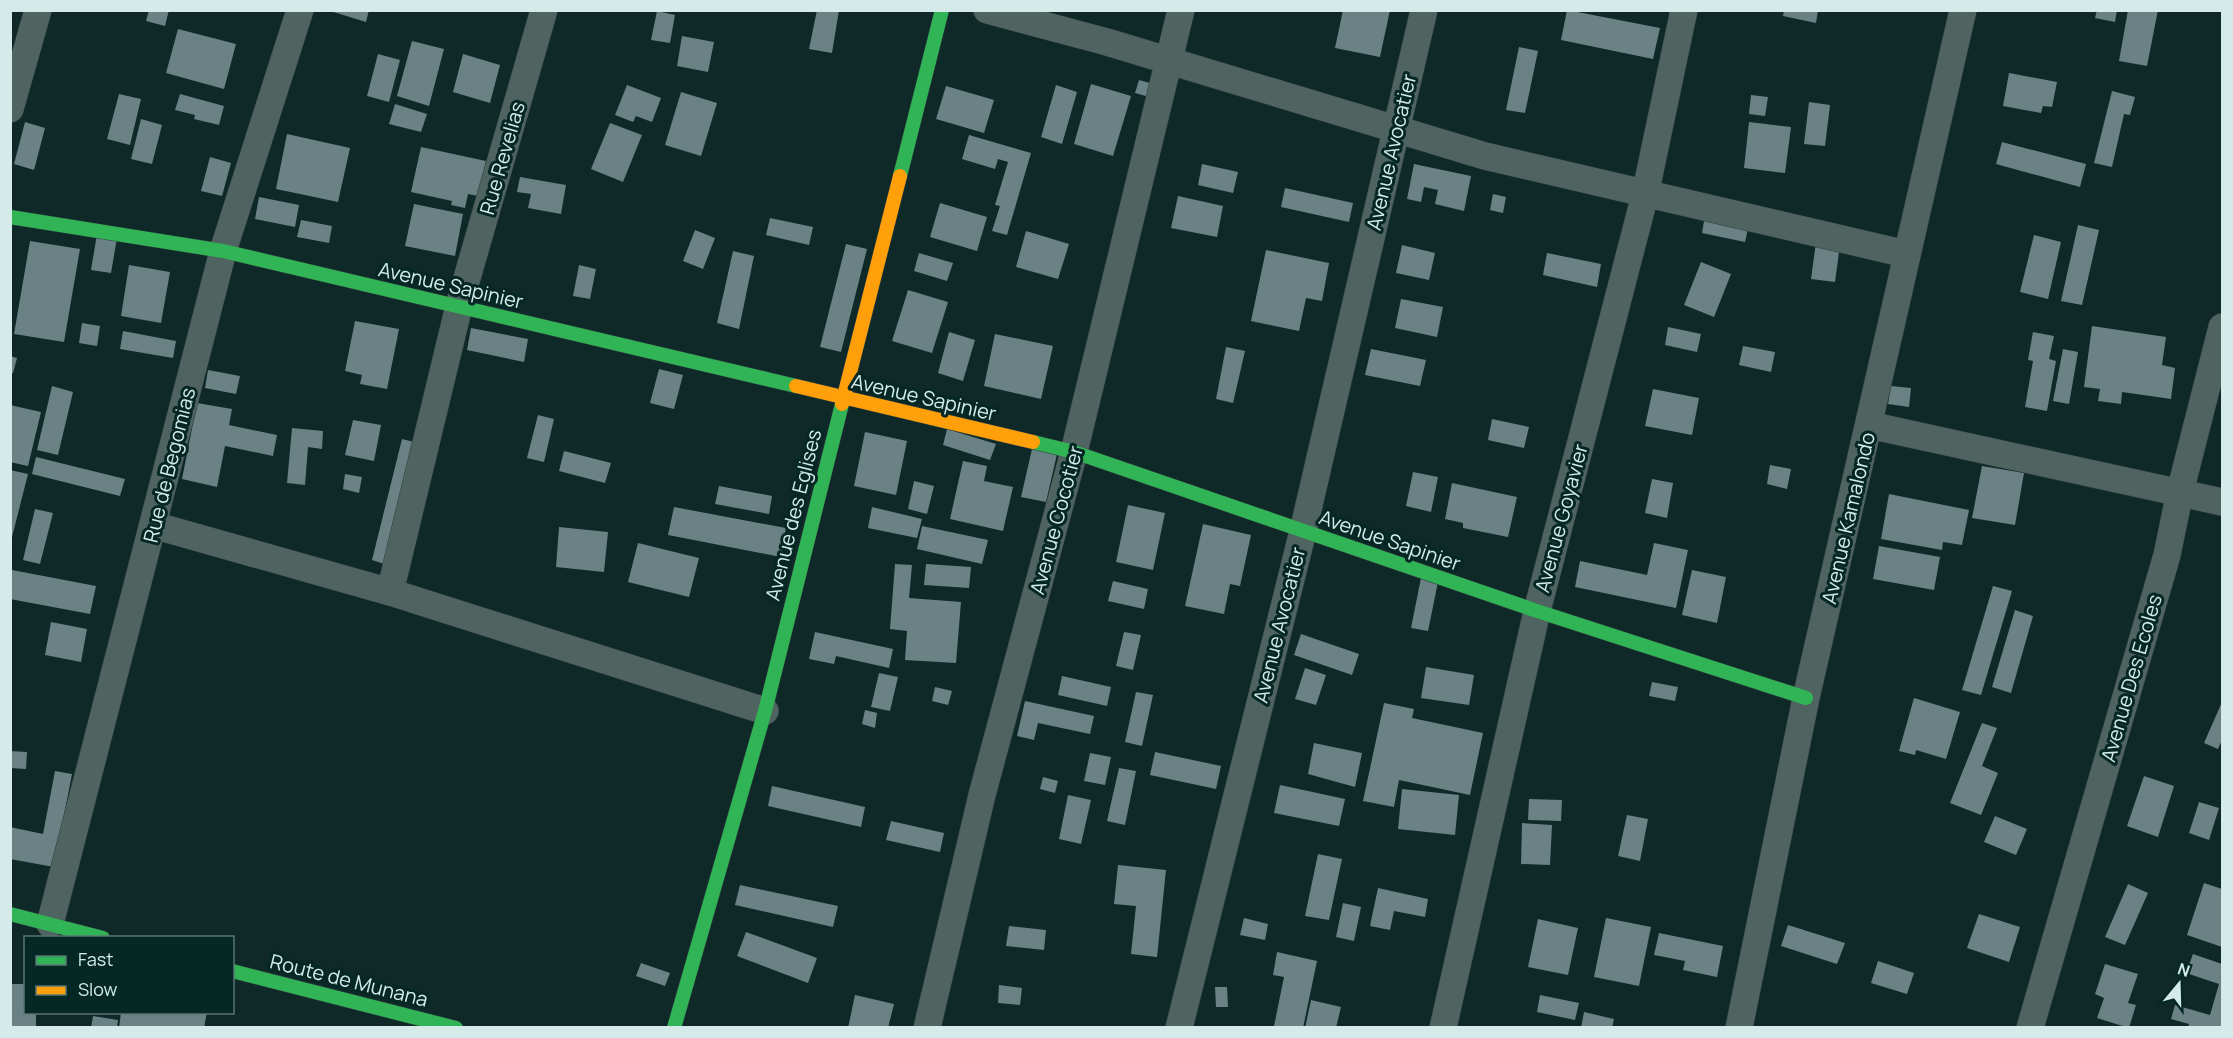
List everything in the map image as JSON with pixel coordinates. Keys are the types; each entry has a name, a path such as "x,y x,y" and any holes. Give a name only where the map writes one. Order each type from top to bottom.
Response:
{"street":[{"path":"10,109 38,10"},
{"name":"Rue de Begomias","path":"50,924 223,251 300,10"},
{"name":"Rue Revelias","path":"390,592 459,306 544,10"},
{"name":"Avenue des Eglises","path":"674,1028 765,711 942,10"},
{"path":"987,10 1168,60 1485,156 1906,254"},
{"name":"Avenue Cocotier","path":"927,1028 982,795 1074,452 1181,10"},
{"name":"Avenue Avocatier","path":"1179,1028 1303,531 1424,10"},
{"name":"Avenue Goyavier","path":"1443,1028 1537,611 1645,195 1684,10"},
{"name":"Avenue Kamalondo","path":"1739,1028 1806,699 1963,10"},
{"name":"Avenue Sapinier","path":"10,217 223,251 1074,452 1537,611 1806,699"},
{"name":"Avenue Des Ecoles","path":"2030,1028 2167,555 2180,492 2223,327"},
{"path":"1869,425 2223,502"},
{"path":"153,525 390,592 765,711"},
{"path":"10,914 95,936"},
{"name":"Route de Munana","path":"234,971 456,1028"}],"building":[{"path":"149,10 169,10 165,26 146,21"},
{"path":"327,10 369,10 366,22"},
{"path":"817,10 839,10 832,53 809,49"},
{"path":"1343,10 1390,10 1380,57 1335,48"},
{"path":"1567,10 1660,28 1653,59 1561,40"},
{"path":"1784,10 1818,10 1816,23 1783,16"},
{"path":"2097,10 2117,10 2115,22 2095,18"},
{"path":"2128,10 2158,10 2147,66 2119,61"},
{"path":"657,11 675,15 670,43 651,40"},
{"path":"178,29 236,44 224,89 166,73"},
{"path":"682,36 714,42 708,72 677,66"},
{"path":"412,41 444,49 429,106 397,96"},
{"path":"1519,47 1538,51 1525,113 1506,110"},
{"path":"378,54 400,60 389,102 367,96"},
{"path":"463,54 500,65 490,103 453,92"},
{"path":"2009,73 2057,82 2052,107 2043,106 2041,113 2003,106"},
{"path":"1139,80 1157,85 1153,98 1135,93"},
{"path":"1091,84 1131,96 1113,156 1074,144"},
{"path":"627,85 661,98 652,122 636,116 633,122 615,115"},
{"path":"1056,85 1077,92 1062,144 1041,137"},
{"path":"946,86 994,100 984,133 936,119"},
{"path":"2112,91 2135,97 2130,115 2124,114 2112,167 2094,163"},
{"path":"681,92 717,103 701,156 665,145"},
{"path":"119,94 141,99 130,145 107,139"},
{"path":"180,94 224,106 219,125 194,119 195,115 175,110"},
{"path":"1751,95 1768,97 1765,116 1749,114"},
{"path":"1809,102 1830,105 1825,146 1804,144"},
{"path":"395,104 427,114 421,132 389,124"},
{"path":"141,119 162,125 152,164 131,159"},
{"path":"25,122 45,128 34,170 14,164"},
{"path":"1749,122 1791,127 1785,173 1744,168"},
{"path":"610,123 642,135 623,182 591,169"},
{"path":"287,134 350,148 338,202 276,189"},
{"path":"969,135 1031,153 1007,235 992,231 1000,206 995,205 1008,162 998,159 995,169 962,159"},
{"path":"2002,142 2086,164 2080,187 1996,164"},
{"path":"421,147 486,161 478,196 468,194 465,208 451,205 452,201 411,192"},
{"path":"210,157 231,163 222,196 201,191"},
{"path":"1202,164 1238,172 1233,193 1198,185"},
{"path":"1414,164 1471,176 1464,211 1435,204 1438,190 1424,187 1421,202 1407,199"},
{"path":"520,177 566,185 561,214 528,208 531,194 517,192"},
{"path":"1285,188 1353,203 1349,222 1281,207"},
{"path":"1493,194 1506,197 1503,213 1490,210"},
{"path":"1178,196 1223,206 1217,237 1171,228"},
{"path":"259,197 299,205 295,227 255,219"},
{"path":"940,203 987,217 977,251 930,237"},
{"path":"414,204 463,214 455,256 405,246"},
{"path":"1705,215 1749,224 1745,242 1702,233"},
{"path":"770,218 813,227 809,245 766,235"},
{"path":"301,220 332,226 329,243 297,237"},
{"path":"2078,225 2099,230 2082,305 2061,301"},
{"path":"695,230 715,238 703,269 683,261"},
{"path":"1026,231 1069,244 1058,279 1016,267"},
{"path":"97,234 117,238 111,273 91,270"},
{"path":"2034,235 2061,242 2048,299 2020,292"},
{"path":"30,241 80,249 64,342 14,334"},
{"path":"1816,242 1840,245 1835,282 1811,279"},
{"path":"846,244 867,249 841,352 820,347"},
{"path":"1402,245 1435,253 1429,280 1396,273"},
{"path":"1266,250 1329,263 1322,301 1306,298 1299,331 1251,321"},
{"path":"733,251 754,256 739,329 717,323"},
{"path":"919,253 953,263 947,281 914,271"},
{"path":"1547,253 1601,264 1597,287 1543,275"},
{"path":"1701,262 1731,274 1714,317 1684,305"},
{"path":"129,265 170,272 161,323 121,316"},
{"path":"579,265 596,269 590,299 573,296"},
{"path":"908,290 948,302 932,353 892,341"},
{"path":"1401,299 1443,307 1437,337 1395,328"},
{"path":"355,321 399,329 387,389 360,384 362,375 345,371"},
{"path":"82,323 100,326 97,346 79,343"},
{"path":"2092,326 2166,337 2162,365 2175,368 2171,399 2122,392 2121,404 2098,401 2100,389 2084,387"},
{"path":"1668,327 1701,334 1697,352 1665,345"},
{"path":"471,328 528,339 524,362 467,350"},
{"path":"123,331 176,341 173,358 120,349"},
{"path":"949,332 975,340 963,381 938,373"},
{"path":"2033,332 2054,336 2049,359 2056,361 2047,411 2025,407 2033,361 2028,360"},
{"path":"995,334 1053,346 1041,399 984,386"},
{"path":"1743,346 1775,352 1771,372 1739,365"},
{"path":"1226,347 1245,351 1233,403 1216,399"},
{"path":"1371,349 1426,360 1420,386 1365,375"},
{"path":"2063,349 2078,352 2069,404 2053,401"},
{"path":"10,356 17,358 13,373 10,373"},
{"path":"659,369 683,375 674,409 650,403"},
{"path":"208,370 240,376 236,394 205,388"},
{"path":"52,386 73,392 58,455 37,450"},
{"path":"1891,386 1911,388 1909,407 1888,404"},
{"path":"1653,389 1699,398 1692,435 1645,426"},
{"path":"197,403 232,409 229,425 277,435 273,456 225,446 217,487 182,479"},
{"path":"10,405 41,412 28,466 10,462"},
{"path":"538,415 554,419 544,462 527,458"},
{"path":"1492,419 1529,427 1524,448 1488,440"},
{"path":"353,420 381,425 374,461 345,455"},
{"path":"292,428 323,431 322,449 308,447 305,485 287,483"},
{"path":"947,429 996,444 990,460 943,445"},
{"path":"865,432 907,441 896,495 854,486"},
{"path":"402,439 418,443 387,565 372,560"},
{"path":"1032,449 1057,454 1046,502 1021,497"},
{"path":"564,451 611,463 605,483 559,471"},
{"path":"36,457 125,479 120,496 32,474"},
{"path":"963,461 987,466 984,481 1013,487 1003,531 950,519"},
{"path":"1770,465 1791,469 1787,489 1767,484"},
{"path":"1982,466 2024,473 2015,525 1972,518"},
{"path":"10,470 28,474 11,541 10,541"},
{"path":"1413,472 1438,477 1431,512 1406,506"},
{"path":"345,474 362,477 359,493 343,489"},
{"path":"1652,479 1673,483 1667,518 1645,513"},
{"path":"914,481 934,486 927,514 908,509"},
{"path":"1452,483 1517,497 1508,537 1463,528 1463,523 1445,519"},
{"path":"719,486 772,496 769,514 715,504"},
{"path":"1889,494 1969,510 1962,545 1943,542 1942,550 1881,539"},
{"path":"1128,505 1165,513 1153,570 1116,562"},
{"path":"674,507 786,528 781,557 668,535"},
{"path":"872,507 922,519 917,538 868,528"},
{"path":"35,509 53,513 40,564 23,560"},
{"path":"1203,524 1251,535 1240,586 1230,584 1224,614 1185,606"},
{"path":"922,526 988,540 982,564 917,549"},
{"path":"559,527 608,532 604,572 556,567"},
{"path":"638,543 699,558 689,597 628,582"},
{"path":"1654,543 1688,550 1676,608 1575,587 1580,561 1647,575"},
{"path":"1879,546 1940,557 1934,590 1873,579"},
{"path":"895,564 912,565 909,598 961,602 956,663 905,660 907,631 890,629"},
{"path":"926,564 971,567 969,588 924,585"},
{"path":"12,570 96,586 90,614 10,599"},
{"path":"1692,570 1726,577 1717,623 1682,615"},
{"path":"1421,578 1438,582 1428,631 1411,628"},
{"path":"1113,581 1148,589 1144,609 1108,601"},
{"path":"1993,586 2012,591 1981,695 1962,690"},
{"path":"2015,610 2033,616 2011,693 1992,687"},
{"path":"51,622 87,629 81,662 45,655"},
{"path":"815,632 893,649 889,668 836,656 834,664 809,659"},
{"path":"1124,632 1141,635 1133,670 1116,666"},
{"path":"1301,634 1359,654 1352,675 1294,655"},
{"path":"1426,667 1474,675 1469,705 1421,698"},
{"path":"1305,668 1326,675 1316,705 1295,699"},
{"path":"879,673 898,677 890,711 871,707"},
{"path":"1062,676 1111,687 1107,706 1058,695"},
{"path":"1652,682 1678,687 1675,701 1649,696"},
{"path":"935,687 952,691 948,705 932,701"},
{"path":"1136,692 1153,695 1142,746 1125,742"},
{"path":"1914,698 1960,712 1946,759 1916,750 1915,755 1899,751"},
{"path":"1025,701 1094,716 1090,734 1038,723 1034,740 1017,736"},
{"path":"2222,702 2222,740 2218,749 2204,743"},
{"path":"1384,703 1414,709 1412,718 1483,733 1470,795 1399,780 1394,807 1363,801"},
{"path":"865,710 877,713 875,728 862,724"},
{"path":"1982,723 1997,728 1982,766 1998,773 1981,815 1950,803"},
{"path":"1314,743 1362,753 1355,787 1308,774"},
{"path":"10,751 27,752 26,769 10,768"},
{"path":"1155,752 1221,766 1216,789 1150,775"},
{"path":"1090,753 1111,757 1105,785 1084,781"},
{"path":"1119,768 1136,771 1125,825 1107,821"},
{"path":"55,771 72,774 54,867 10,859 10,827 43,834"},
{"path":"2144,776 2174,786 2158,837 2127,826"},
{"path":"1043,777 1058,781 1055,793 1040,789"},
{"path":"1280,785 1345,799 1339,826 1274,813"},
{"path":"772,786 865,807 861,827 768,806"},
{"path":"1402,789 1459,795 1455,835 1398,829"},
{"path":"1068,795 1091,800 1081,844 1059,839"},
{"path":"1529,799 1562,800 1561,821 1528,820"},
{"path":"2199,802 2219,808 2209,840 2189,833"},
{"path":"1627,815 1648,819 1640,861 1618,856"},
{"path":"1995,816 2027,829 2016,855 1984,842"},
{"path":"891,821 944,833 940,852 886,840"},
{"path":"1522,823 1552,825 1550,865 1521,864"},
{"path":"1318,854 1342,859 1329,920 1305,916"},
{"path":"1118,865 1166,870 1157,957 1131,954 1136,906 1114,904"},
{"path":"2204,883 2222,889 2222,947 2187,935"},
{"path":"2128,884 2148,893 2125,945 2105,937"},
{"path":"740,885 838,906 833,927 735,905"},
{"path":"1378,888 1428,899 1425,917 1394,911 1390,930 1370,926"},
{"path":"1343,903 1361,907 1354,941 1336,937"},
{"path":"1979,914 2020,927 2009,962 1967,948"},
{"path":"1244,918 1268,924 1265,940 1240,935"},
{"path":"1606,918 1651,927 1639,986 1594,977"},
{"path":"1538,919 1578,928 1568,975 1528,967"},
{"path":"1788,925 1845,943 1837,964 1781,946"},
{"path":"1009,926 1046,930 1044,950 1006,946"},
{"path":"746,932 817,958 808,983 737,956"},
{"path":"1659,933 1723,946 1717,977 1683,970 1685,961 1654,955"},
{"path":"1277,952 1317,961 1303,1028 1274,1026 1284,977 1273,975"},
{"path":"2193,954 2222,964 2222,1028 2188,1028 2189,1024 2171,1019 2175,1005 2210,1015 2219,984 2186,973"},
{"path":"1878,961 1914,973 1907,994 1871,983"},
{"path":"641,963 670,973 665,986 636,976"},
{"path":"2105,964 2138,974 2128,1003 2136,1005 2129,1028 2097,1018 2104,998 2095,994"},
{"path":"10,984 24,984 24,1014 36,1014 36,1028 10,1028"},
{"path":"999,985 1022,988 1020,1005 998,1003"},
{"path":"1215,987 1227,987 1228,1007 1216,1007"},
{"path":"855,995 894,1004 888,1028 848,1028"},
{"path":"1540,995 1579,1003 1575,1020 1537,1012"},
{"path":"1311,1000 1341,1007 1336,1028 1305,1028"},
{"path":"1584,1012 1614,1019 1612,1028 1581,1028"},
{"path":"121,1014 207,1014 204,1028 119,1028"},
{"path":"93,1016 118,1020 117,1028 91,1028"}],"traffic: fast":[{"path":"900,176 942,10"},
{"path":"10,217 223,251 796,386"},
{"path":"674,1028 765,711 842,404"},
{"path":"1033,442 1074,452 1537,611 1806,698"},
{"path":"10,914 95,936"},
{"path":"234,972 456,1028"}],"traffic: slow":[{"path":"842,404 900,176"},
{"path":"796,386 1033,442"}]}
